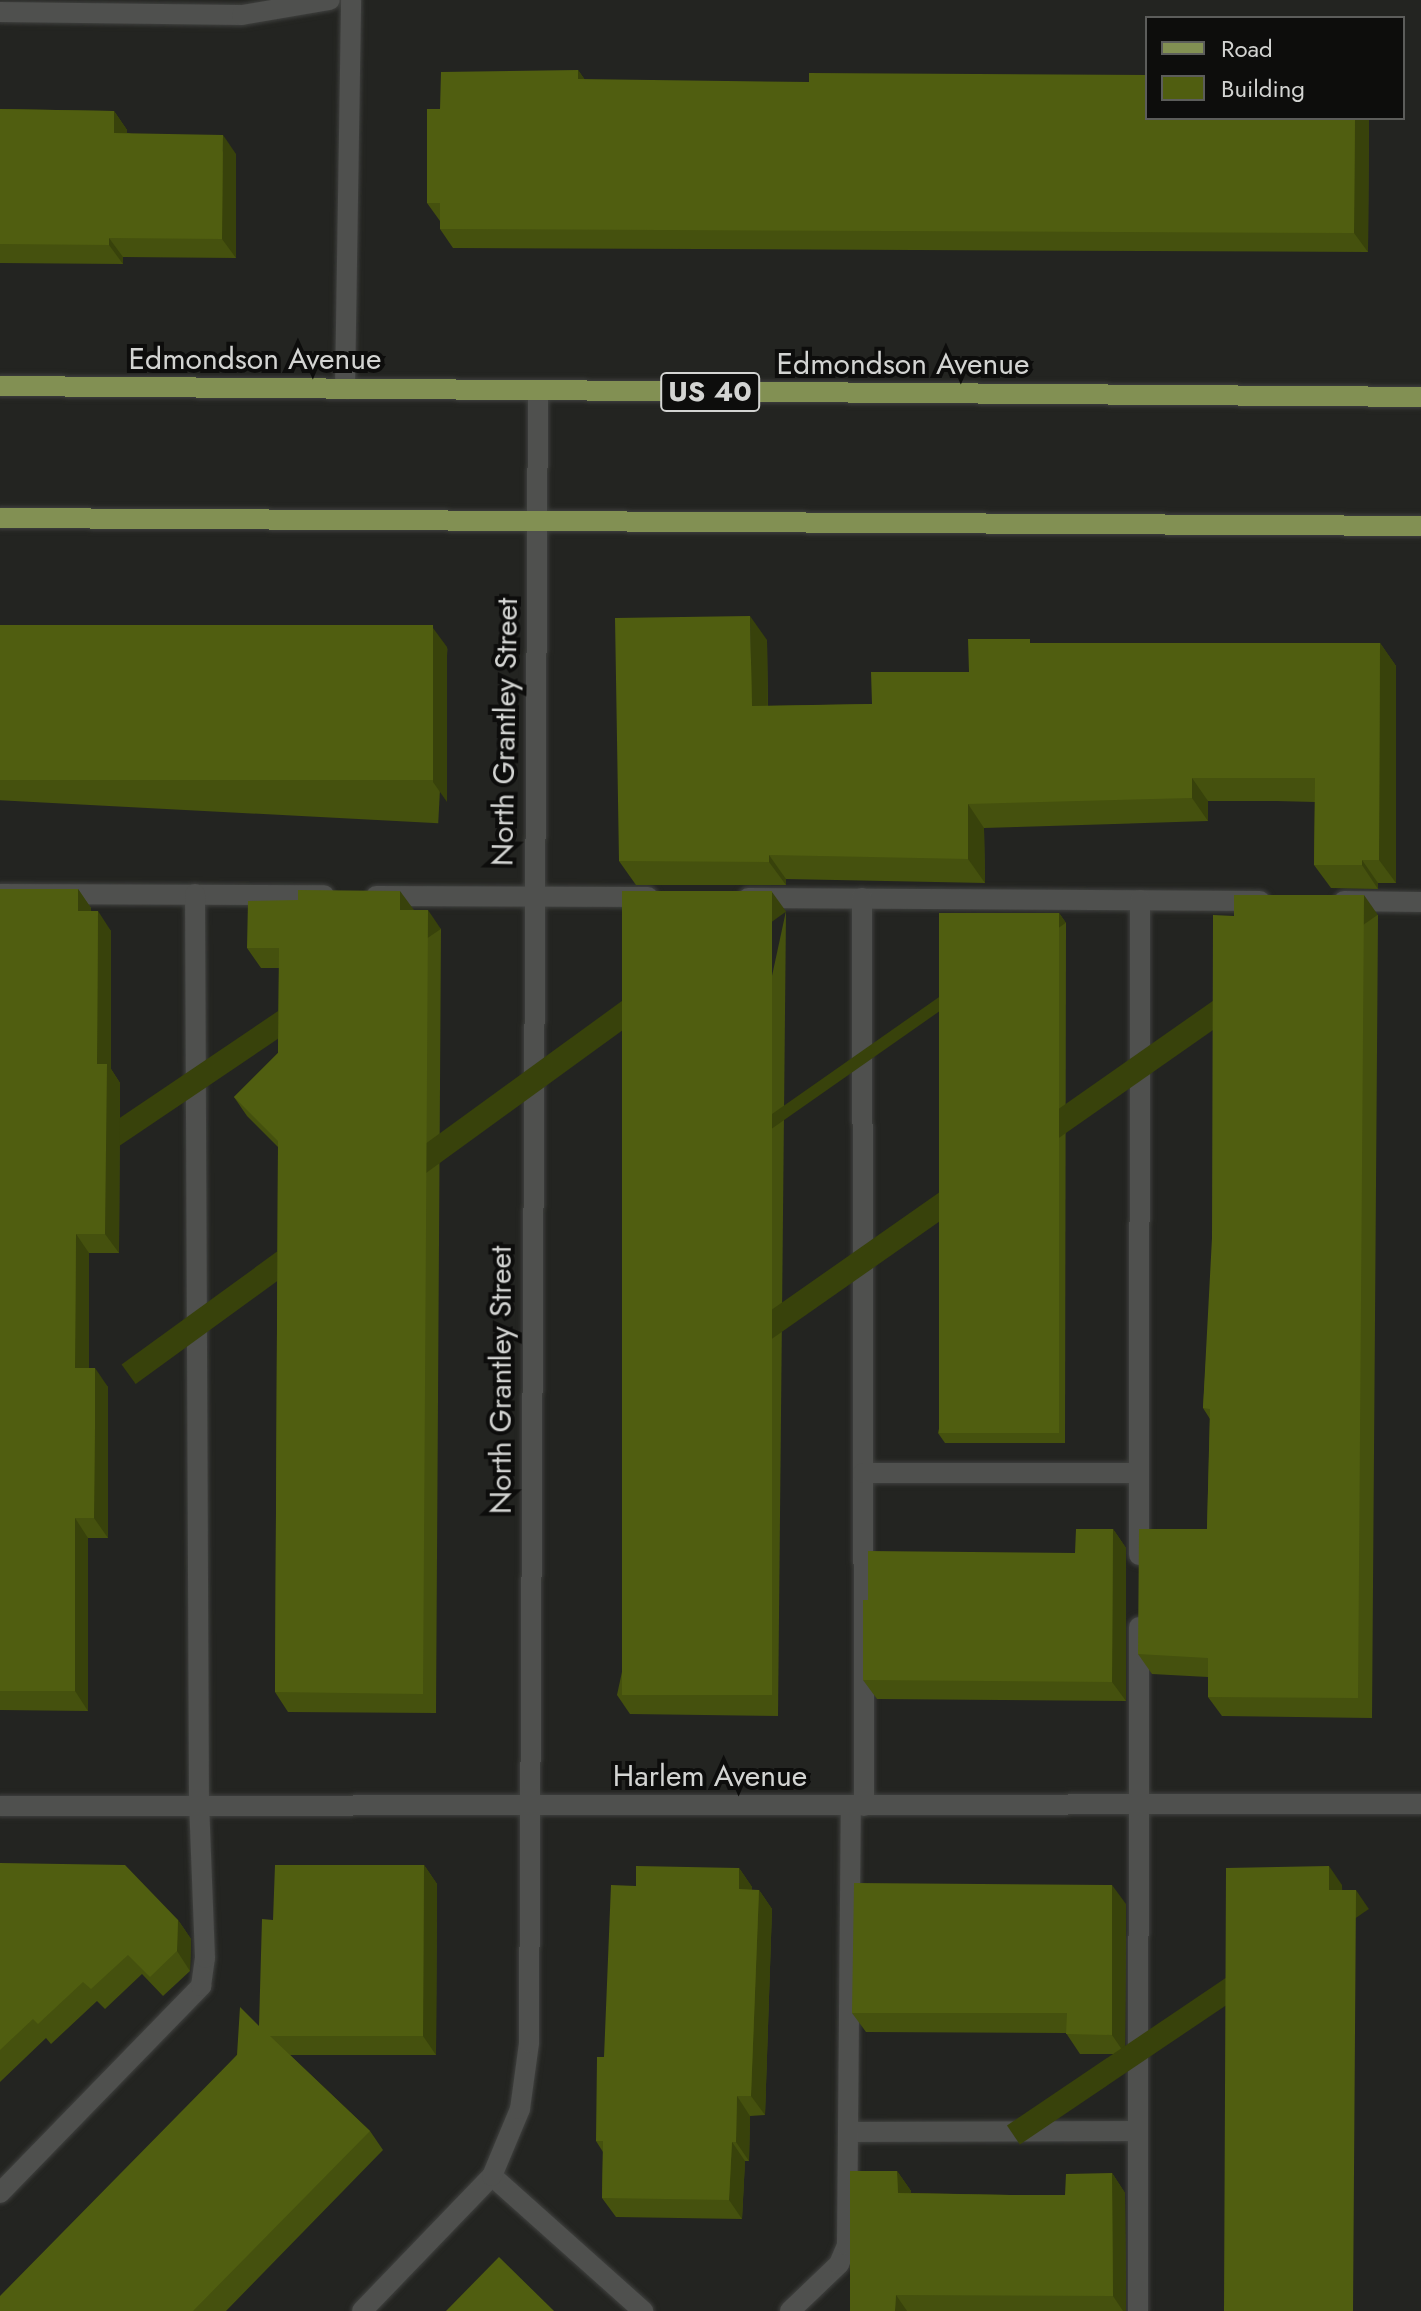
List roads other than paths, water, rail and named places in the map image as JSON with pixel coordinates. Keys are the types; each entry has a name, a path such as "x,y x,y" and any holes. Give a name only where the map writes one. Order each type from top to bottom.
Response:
{"main road":[{"name":"Edmondson Avenue","path":"0,386 1421,397"},
{"path":"0,518 1421,526"}],"street":[{"path":"4,8 242,15 330,0"},
{"path":"345,389 351,0"},
{"name":"North Grantley Street","path":"362,2311 492,2176 520,2109 529,2043 538,391"},
{"path":"0,894 674,897"},
{"path":"0,2193 201,1986 205,1958 199,1805 195,894"},
{"path":"721,897 1281,901"},
{"path":"790,2311 839,2264 847,2245 863,1473 862,898"},
{"path":"1138,2311 1140,900"},
{"path":"1327,901 1421,902"},
{"path":"863,1473 1139,1473"},
{"name":"Harlem Avenue","path":"0,1806 1421,1804"},
{"path":"848,2132 1138,2131"},
{"path":"492,2176 643,2311"}]}
